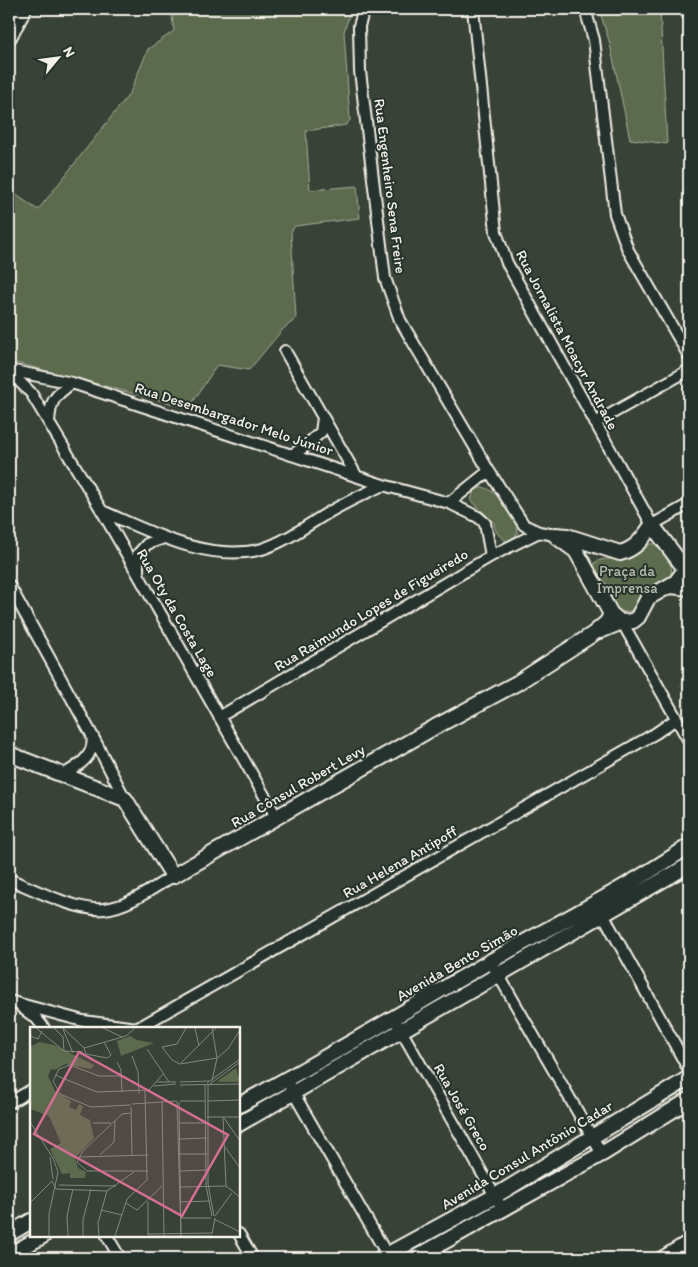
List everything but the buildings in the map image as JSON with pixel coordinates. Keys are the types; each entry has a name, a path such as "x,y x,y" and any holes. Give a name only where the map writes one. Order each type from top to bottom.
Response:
{"street":[{"path":"9,37 24,9"},
{"name":"Rua Engenheiro Sena Freire","path":"364,9 359,26 360,71 385,278 400,320 489,471 524,525 539,532"},
{"name":"Rua Jornalista Moacyr Andrade","path":"473,9 496,232 506,263 652,525"},
{"path":"586,9 594,40 615,214 628,250 689,356"},
{"path":"684,9 689,16"},
{"path":"284,351 356,475"},
{"name":"Rua Desembargador Melo Júnior","path":"9,370 72,383 384,485 449,503 478,517 485,523 491,556"},
{"name":"Rua Oty da Costa Lage","path":"9,370 31,393 102,511 277,818"},
{"path":"595,423 689,370"},
{"path":"49,424 49,409 53,400 72,383"},
{"path":"291,455 304,448 320,432 323,418"},
{"path":"449,503 489,471"},
{"path":"102,511 164,538 216,552 238,552 263,548 290,536 336,508 384,485"},
{"path":"539,532 567,536 620,553 628,551 643,538 652,525 689,504"},
{"path":"616,618 633,621 638,617 648,598 676,582 687,572 652,525"},
{"name":"Rua Raimundo Lopes de Figueiredo","path":"219,717 491,556 539,532"},
{"path":"555,535 576,551 689,741"},
{"path":"138,575 138,554 147,544 164,538"},
{"path":"643,538 663,539"},
{"path":"585,567 596,553 605,549"},
{"path":"9,585 125,799 173,876"},
{"path":"670,586 689,588"},
{"name":"Rua Cônsul Robert Levy","path":"9,879 62,901 94,909 114,907 140,896 435,727 517,683 593,634 607,622 616,618"},
{"name":"Rua Helena Antipoff","path":"140,1027 656,734 676,719"},
{"path":"63,775 79,765 89,755 94,744 92,735"},
{"path":"9,754 125,799"},
{"name":"Avenida Bento Simão","path":"240,1123 498,976 600,909 689,846"},
{"name":"Avenida Bento Simão","path":"240,1104 491,962 689,865"},
{"path":"600,909 689,1070"},
{"path":"491,962 602,1154"},
{"path":"13,1003 83,1021 130,1027"},
{"path":"13,1003 36,1018 43,1027"},
{"name":"Rua José Greco","path":"394,1018 503,1210"},
{"name":"Avenida Consul Antônio Cadar","path":"385,1257 495,1196 689,1078"},
{"path":"286,1080 385,1257"},
{"path":"9,1103 30,1091"},
{"path":"415,1258 602,1154 689,1100"},
{"path":"9,1234 30,1222"},
{"path":"240,1236 253,1258"},
{"path":"9,1255 42,1237"},
{"path":"108,1237 120,1258"},
{"path":"660,1258 689,1240"}],"shaded area":[{"path":"689,677 689,703 678,684"}],"green space":[{"path":"171,9 351,9 344,32 350,120 346,125 306,131 310,190 357,186 360,218 295,226 291,232 296,319 283,329 249,370 217,365 189,408 9,361 9,190 38,210 130,93 148,49 174,31"},
{"path":"599,9 660,9 667,144 630,139 610,44"},
{"path":"482,487 494,493 500,499 514,519 518,533 508,542 496,532 494,523 471,500 474,491"},
{"name":"Praça da Imprensa","path":"649,544 657,544 667,556 671,566 671,576 669,581 656,586 639,599 631,611 622,612 616,609 607,585 594,568 594,563 603,559 630,558 638,554"}]}
